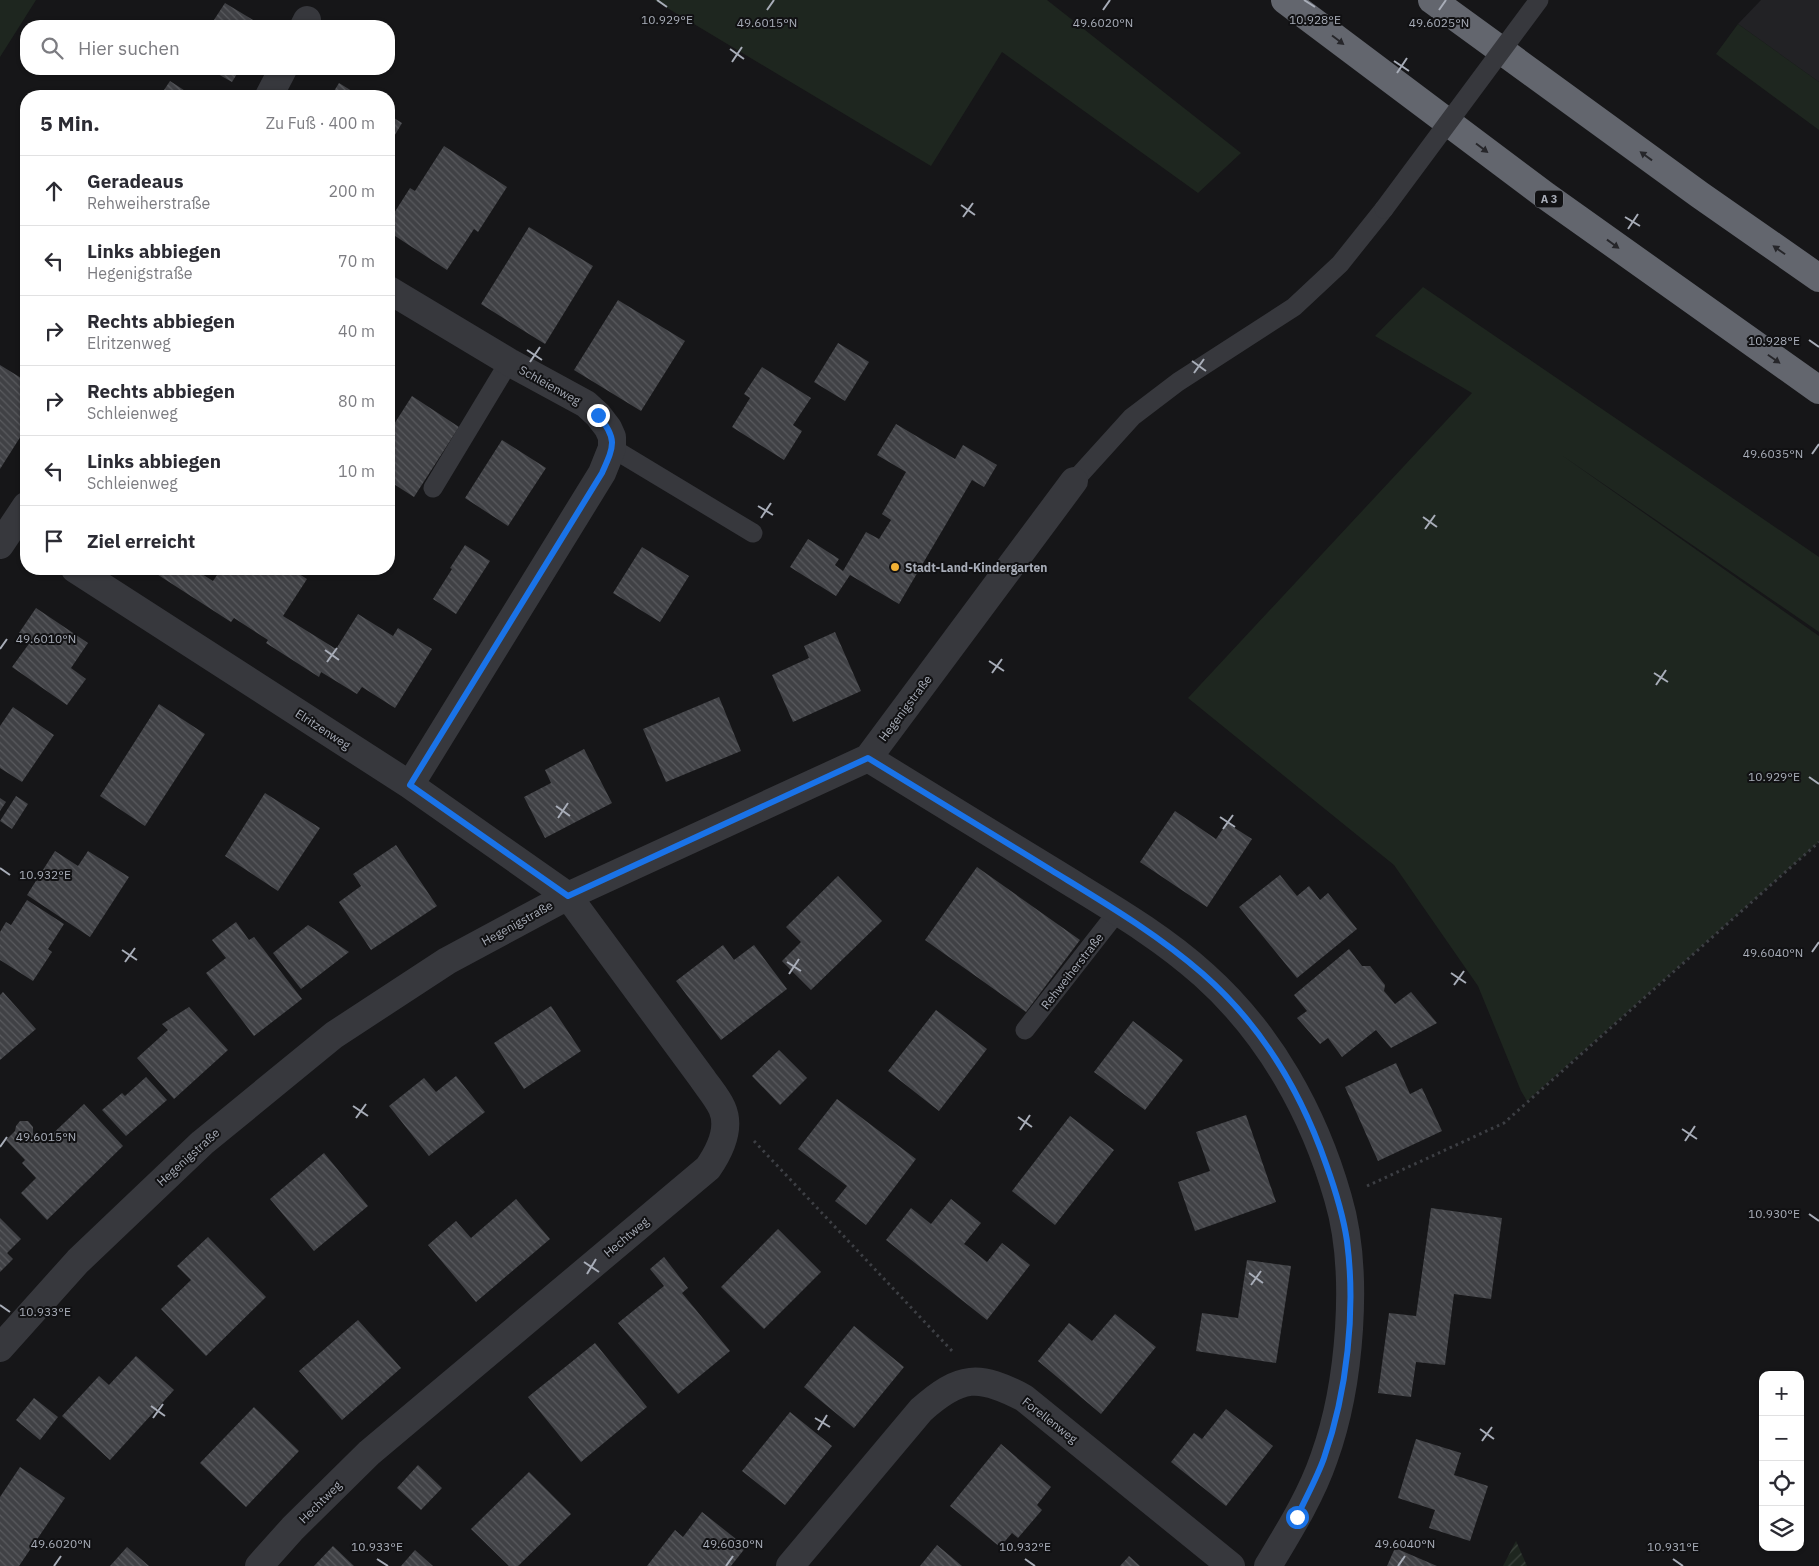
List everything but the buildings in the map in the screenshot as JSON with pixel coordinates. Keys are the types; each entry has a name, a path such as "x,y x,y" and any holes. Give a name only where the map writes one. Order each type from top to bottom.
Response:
{"highway":[{"name":"A 3","path":"1285,0 1546,196 1819,390"},
{"path":"1432,0 1700,195 1819,278"}],"street":[{"path":"272,90 280,75"},
{"name":"Schleienweg","path":"395,294 509,362 586,404 608,428 612,437 612,448"},
{"path":"410,785 602,473 612,448"},
{"name":"Hegenigstraße","path":"0,1348 78,1261 202,1143 334,1035 447,962 568,896 868,758 1074,481"},
{"path":"13,537 20,520"},
{"name":"Elritzenweg","path":"84,575 410,785 568,896"},
{"path":"868,758 1118,911 1170,947 1205,976 1234,1005 1266,1044 1303,1106 1317,1137 1339,1199 1347,1241 1350,1297 1348,1348 1339,1402 1324,1458 1297,1517 1268,1566"},
{"path":"568,896 722,1107"},
{"name":"Hechtweg","path":"259,1566 293,1528 369,1453 708,1168 721,1144 724,1118 722,1107"},
{"name":"Forellenweg","path":"790,1566 921,1410 936,1396 969,1381 980,1381 1004,1388 1024,1398 1231,1566"}],"lane":[{"path":"1074,481 1132,417 1178,382 1294,307 1340,264 1384,209 1540,0"},
{"path":"434,488 509,362"},
{"path":"612,448 753,533"},
{"name":"Rehweiherstraße","path":"1025,1030 1118,911"}],"path":[{"path":"1339,1199 1504,1122 1819,842"},
{"path":"722,1107 980,1381"}],"shaded area":[{"path":"0,0 36,0 23,20 20,20 20,25 0,57"},
{"path":"654,0 1047,0 1241,153 1198,193 1002,52 931,166"},
{"path":"1761,0 1819,0 1819,82 1738,24"},
{"path":"1738,24 1819,82 1819,130 1716,54"},
{"path":"1423,287 1819,557 1819,632 1560,454 1819,636 1819,842 1527,1101 1521,1091 1478,986 1394,865 1188,698 1472,393 1375,336"},
{"path":"1516,1541 1527,1566 1503,1566"}],"place":[{"name":"Stadt-Land-Kindergarten","path":"895,567"}],"route":[{"path":"598,415 612,437 612,448 602,473 410,785 568,896 736,817 868,758 1118,911 1170,947 1205,976 1234,1005 1266,1044 1303,1106 1317,1137 1339,1199 1347,1241 1350,1297 1348,1348 1339,1402 1324,1458 1297,1517"}]}
